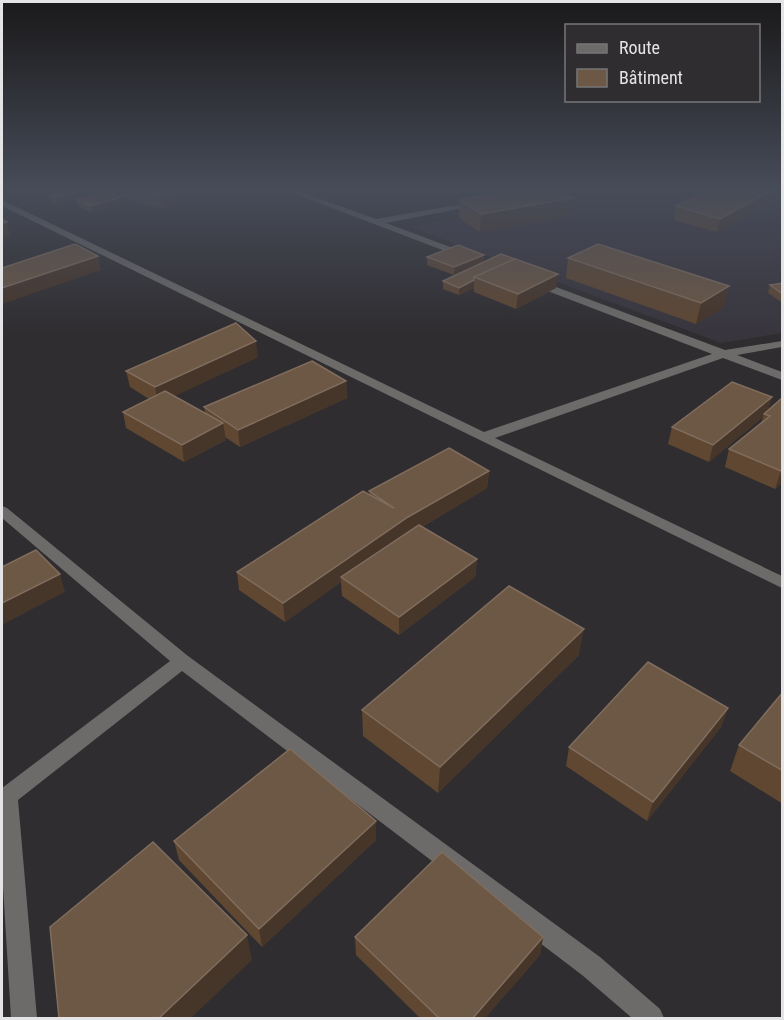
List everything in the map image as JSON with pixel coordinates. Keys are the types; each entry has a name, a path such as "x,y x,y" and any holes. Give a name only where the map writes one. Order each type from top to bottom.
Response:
{"street":[{"path":"74,238 783,583"},
{"path":"416,238 477,261"},
{"path":"522,278 783,376"},
{"path":"484,436 723,354 783,345"},
{"path":"2,512 182,661 591,966 651,1018"},
{"path":"24,1018 4,797 182,661"}],"shaded area":[{"path":"438,238 782,238 782,333 721,343"}],"building":[{"path":"75,244 98,256 2,288 2,268"},
{"path":"598,244 729,286 701,303 568,258"},
{"path":"458,245 484,255 454,267 427,257"},
{"path":"501,254 515,259 474,277 474,280 459,288 443,281"},
{"path":"515,259 558,274 518,294 474,277"},
{"path":"783,283 783,294 770,285"},
{"path":"236,323 256,341 155,387 126,371"},
{"path":"312,361 346,381 238,430 204,407"},
{"path":"732,382 772,397 713,445 672,427"},
{"path":"165,391 223,423 182,445 123,412"},
{"path":"781,399 783,400 783,470 729,449 770,416 764,414"},
{"path":"449,448 489,471 408,517 283,603 237,572 363,491 394,508 369,491"},
{"path":"419,525 477,559 399,617 341,577"},
{"path":"36,550 60,574 2,603 2,567"},
{"path":"509,586 584,629 440,767 362,710"},
{"path":"648,662 728,708 653,802 569,747"},
{"path":"783,692 783,771 739,745"},
{"path":"290,749 376,821 259,929 174,841"},
{"path":"153,842 247,935 159,1018 59,1018 50,927"},
{"path":"442,852 543,937 473,1018 439,1018 355,937"}]}
